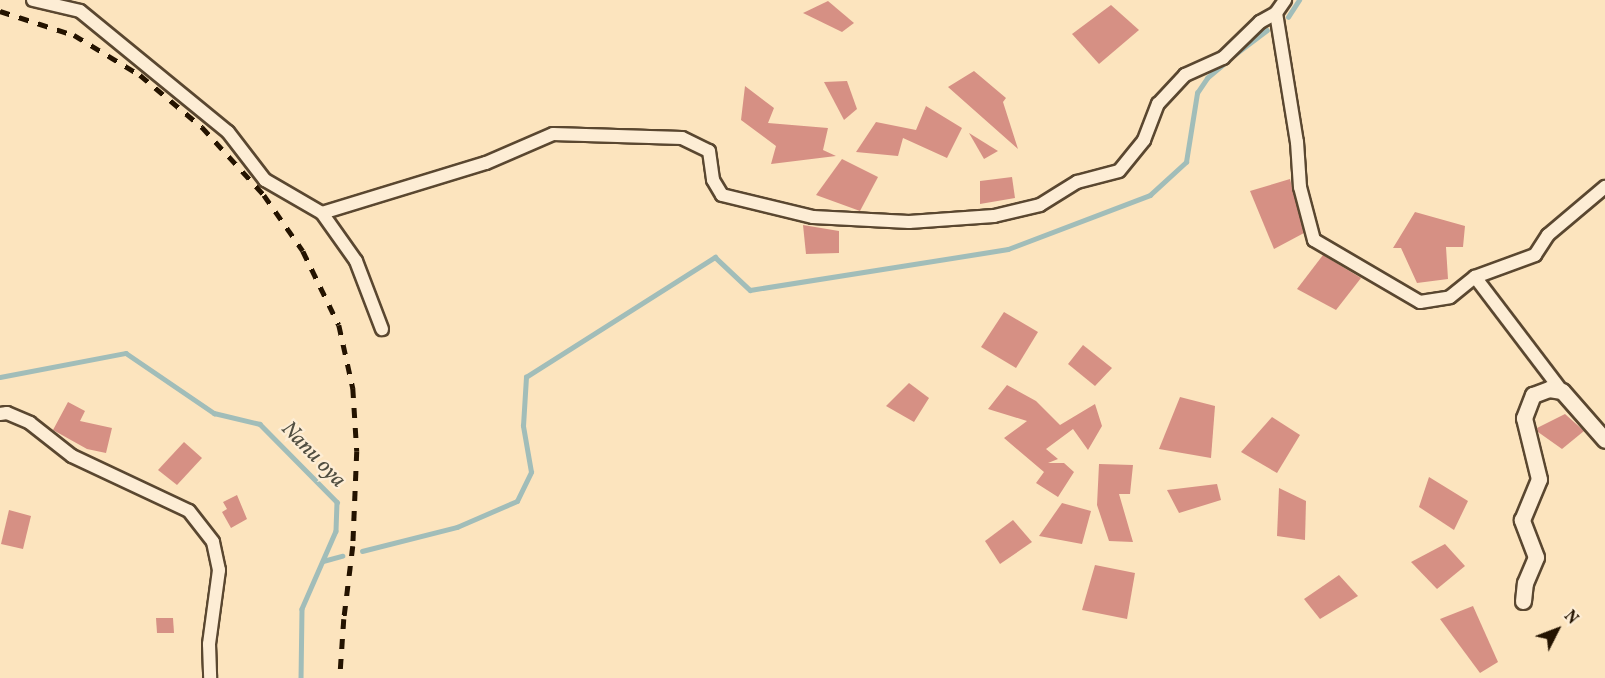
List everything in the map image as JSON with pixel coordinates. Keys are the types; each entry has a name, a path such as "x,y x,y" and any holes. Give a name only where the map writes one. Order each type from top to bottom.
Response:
{"street":[{"path":"33,0 80,6 228,132 265,180 322,213 356,261 382,329"},
{"path":"322,213 486,163 554,134 682,138 709,151 713,180 722,195 813,217 909,222 994,216 1040,205 1077,182 1119,171 1144,140 1158,104 1185,75 1223,58 1260,22 1276,13 1285,0"},
{"path":"1276,13 1298,142 1300,187 1314,240 1420,302 1450,297 1475,277 1535,255 1548,235 1605,187"},
{"path":"1475,277 1562,391 1605,440"},
{"path":"1522,601 1525,583 1536,557 1521,520 1539,480 1524,418 1533,395 1549,389 1562,391"},
{"path":"0,414 7,413 30,423 72,456 189,511 213,542 219,570 209,644 210,678"}],"building":[{"path":"828,1 854,23 842,32 803,13"},
{"path":"1111,5 1139,30 1099,64 1072,34"},
{"path":"974,71 1006,98 1003,102 1018,149 948,87"},
{"path":"847,81 857,109 844,120 824,82"},
{"path":"745,86 774,108 768,123 828,128 823,150 836,156 771,164 776,146 741,120"},
{"path":"926,106 962,128 947,158 903,138 898,156 856,152 876,122 916,130"},
{"path":"969,133 998,151 984,159"},
{"path":"842,159 878,177 860,211 816,195"},
{"path":"1012,177 1015,198 980,204 980,181"},
{"path":"1290,179 1304,233 1274,249 1250,191"},
{"path":"1415,212 1465,226 1463,247 1446,247 1448,279 1417,283 1401,248 1393,248"},
{"path":"803,225 839,231 839,253 806,254"},
{"path":"1323,255 1361,278 1336,310 1297,289"},
{"path":"1004,312 1038,332 1016,368 981,347"},
{"path":"1083,345 1112,368 1095,386 1068,364"},
{"path":"909,383 929,398 914,422 886,406"},
{"path":"1007,385 1036,401 1060,425 1095,404 1102,426 1088,450 1073,429 1046,449 1058,459 1048,463 1064,463 1074,472 1058,497 1036,483 1044,472 1004,438 1027,421 988,409"},
{"path":"1180,397 1215,406 1211,458 1159,449"},
{"path":"68,402 85,411 80,421 112,428 106,453 87,449 53,430"},
{"path":"1565,414 1584,431 1562,449 1538,432 1537,428"},
{"path":"1272,417 1300,435 1277,473 1241,452"},
{"path":"184,442 202,458 177,485 158,470"},
{"path":"1099,464 1133,465 1130,494 1119,494 1133,542 1109,541 1097,505"},
{"path":"1429,477 1468,501 1454,530 1419,507"},
{"path":"1217,484 1221,500 1179,513 1167,490"},
{"path":"1279,488 1306,501 1305,540 1277,536"},
{"path":"237,495 247,519 231,528 222,512 227,509 223,502"},
{"path":"1062,503 1091,511 1082,544 1039,536"},
{"path":"9,510 31,516 23,549 1,544"},
{"path":"1013,520 1032,542 1000,564 985,541"},
{"path":"1445,544 1465,566 1437,589 1411,562"},
{"path":"1095,565 1135,573 1127,619 1082,610"},
{"path":"1339,575 1358,596 1320,619 1304,599"},
{"path":"1473,606 1498,662 1480,673 1440,619"},
{"path":"156,618 173,618 174,633 157,633"}],"waterway":[{"path":"1288,17 1299,0"},
{"path":"1234,55 1267,30"},
{"path":"362,551 457,527 517,501 531,472 523,426 526,377 715,257 750,290 1008,249 1150,195 1186,162 1197,93 1207,78 1227,61"},
{"name":"Nanu oya","path":"0,377 126,353 214,413 260,424 337,502 336,531 302,609 301,678"},
{"path":"323,561 342,556"}],"railway":[{"path":"0,11 74,35 140,75 202,127 264,195 303,251 339,325 353,388 357,451 353,546 344,619 340,678"}]}
